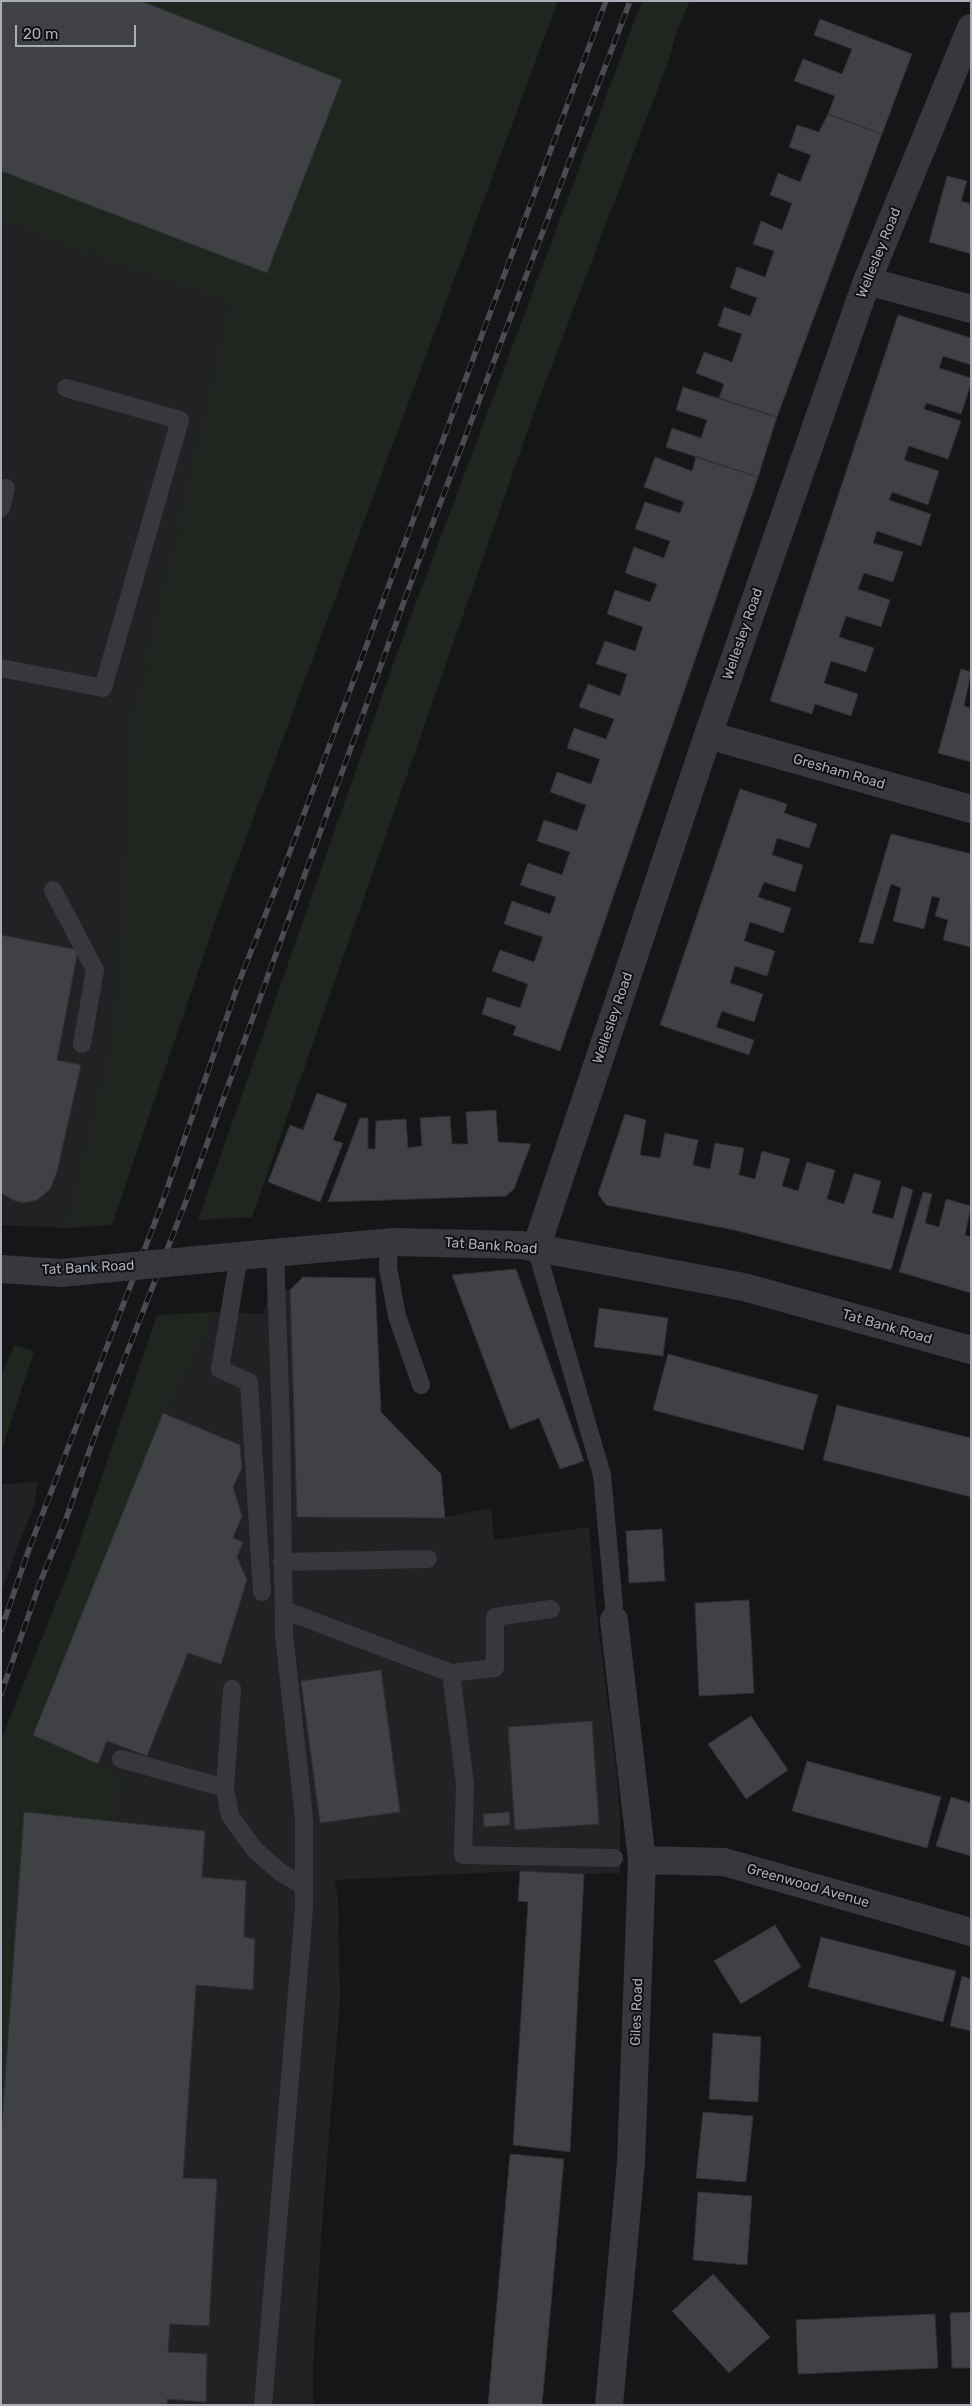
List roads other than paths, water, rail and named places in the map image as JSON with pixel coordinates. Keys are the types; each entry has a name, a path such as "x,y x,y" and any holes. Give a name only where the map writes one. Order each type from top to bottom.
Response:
{"street":[{"name":"Wellesley Road","path":"536,1248 708,735 867,281 971,28"},
{"path":"867,281 971,309"},
{"name":"Gresham Road","path":"708,735 971,809"},
{"name":"Tat Bank Road","path":"1,1270 62,1273 275,1251 389,1242 483,1244 536,1248 744,1287 971,1350"},
{"name":"Giles Road","path":"609,2405 631,2162 642,1860 614,1613"},
{"name":"Greenwood Avenue","path":"642,1860 724,1862 971,1932"}],"lane":[{"path":"1,668 103,688 180,420 66,388"},
{"path":"1,508 6,488"},
{"path":"53,890 95,970 82,1044"},
{"path":"389,1242 388,1268 397,1316 421,1385"},
{"path":"536,1248 602,1476 614,1613"},
{"path":"262,2405 294,2035 304,1886 304,1818 287,1663 284,1610 281,1423 275,1251"},
{"path":"239,1256 220,1369 249,1382 262,1592"},
{"path":"282,1562 428,1559"},
{"path":"284,1610 451,1673 496,1668 495,1617 551,1609"},
{"path":"451,1673 465,1784 463,1855 614,1858"},
{"path":"232,1689 225,1788 230,1816 254,1850 280,1872 304,1886"},
{"path":"121,1759 225,1788"}],"railway":[{"path":"1,1630 29,1549 160,1209 239,982 285,865 606,1"},
{"path":"1,1694 96,1432 188,1196 426,541 630,1"}]}
